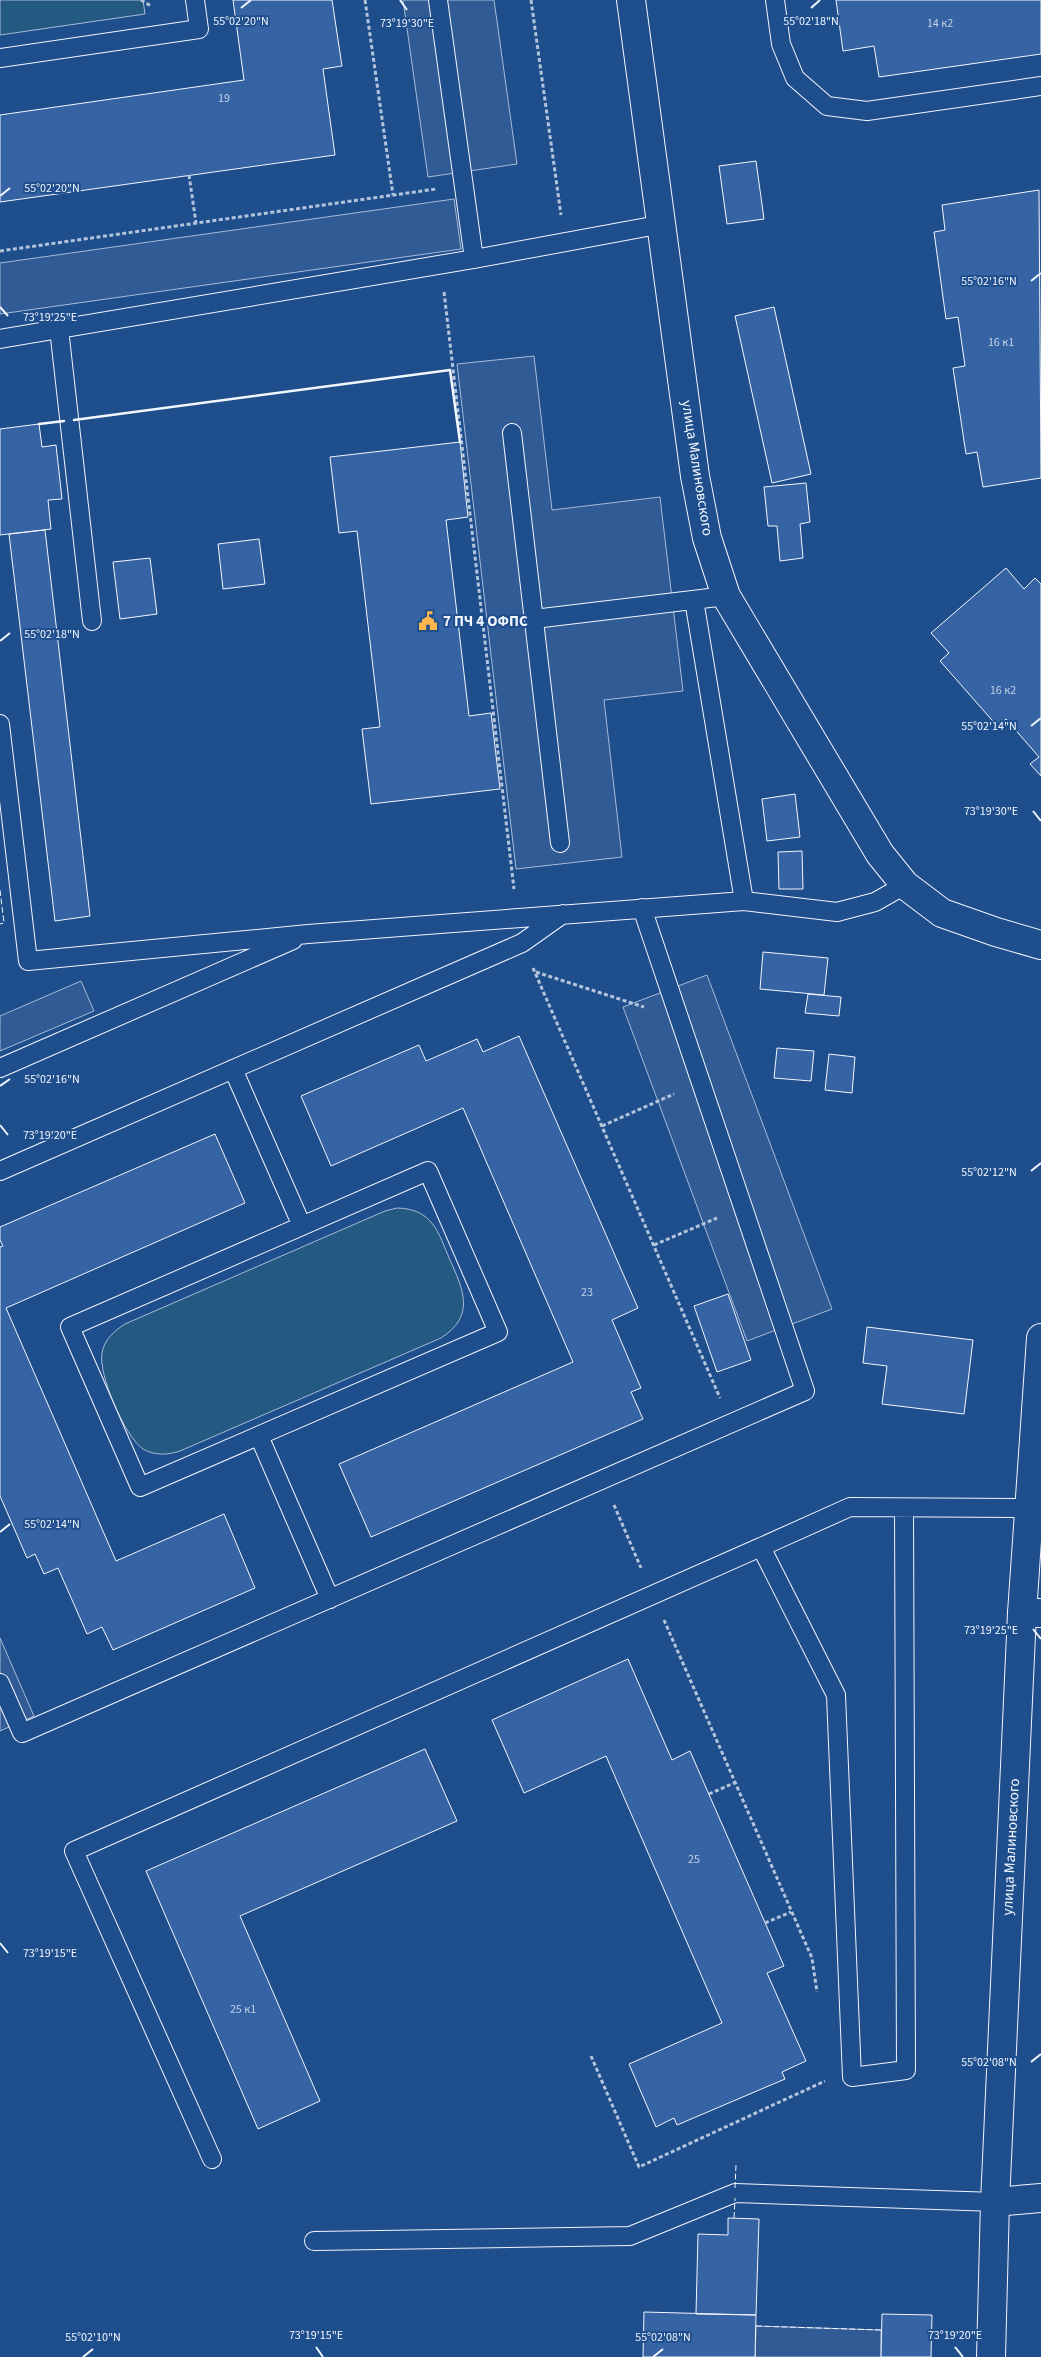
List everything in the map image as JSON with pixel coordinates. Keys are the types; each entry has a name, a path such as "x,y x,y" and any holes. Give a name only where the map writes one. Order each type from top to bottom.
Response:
{"street":[{"name":"улица Малиновского","path":"631,0 663,224 695,476 708,538 726,596 848,803 880,854 905,885 942,913 1041,945"},
{"name":"улица Малиновского","path":"991,2357 995,2202 1032,1613 1028,1508 1041,1338"},
{"path":"995,2202 1041,2198"}],"lane":[{"path":"0,58 200,29 195,0"},
{"path":"438,0 474,259"},
{"path":"775,0 782,44 795,78 826,106 867,111 1041,86"},
{"path":"0,340 474,259 663,224"},
{"path":"59,329 92,621"},
{"path":"512,433 560,843"},
{"path":"534,619 726,596"},
{"path":"694,600 744,901"},
{"path":"0,724 28,961 308,934 564,913 744,901 837,912 875,902 905,885"},
{"path":"0,1683 22,1733 804,1391 642,908"},
{"path":"0,1171 522,943 564,913"},
{"path":"0,1068 308,934"},
{"path":"233,1069 302,1226"},
{"path":"428,1171 498,1332 259,1436 140,1487 70,1327 428,1171"},
{"path":"259,1436 330,1598"},
{"path":"212,2159 74,1851 653,1596 850,1507 1028,1508"},
{"path":"761,1547 836,1695 852,2076 906,2070 904,1508"},
{"path":"314,2241 630,2236 735,2193 995,2202"}],"path":[{"path":"366,0 393,195"},
{"path":"531,0 565,242"},
{"path":"190,175 196,223"},
{"path":"0,250 464,184"},
{"path":"440,264 518,917"},
{"path":"522,943 731,1424"},
{"path":"535,972 678,1018"},
{"path":"602,1126 700,1082"},
{"path":"654,1245 742,1207"},
{"path":"602,1479 812,1958 818,1995"},
{"path":"709,1794 734,1783"},
{"path":"765,1923 791,1912"},
{"path":"591,2056 639,2167 830,2079"}],"shaded area":[{"path":"0,0 143,0 145,14 0,35"},
{"path":"403,0 494,0 517,164 428,177"},
{"path":"454,199 461,249 0,314 0,263"},
{"path":"534,356 552,510 660,497 683,691 604,700 622,857 516,869 457,364"},
{"path":"707,975 832,1309 747,1341 623,1007"},
{"path":"81,981 94,1011 0,1051 0,1016"},
{"path":"397,1208 409,1209 419,1213 432,1224 442,1240 459,1282 464,1302 459,1321 452,1330 441,1338 180,1451 157,1454 143,1449 136,1442 121,1419 104,1375 102,1353 107,1340 113,1333 125,1324 385,1211"},
{"path":"0,1638 34,1716 0,1731"},
{"path":"756,2326 881,2330 881,2357 755,2357"}],"building":[{"path":"233,0 332,0 342,66 323,69 335,155 0,202 0,115 244,80"},
{"path":"836,0 1041,0 1041,54 879,77 874,46 843,51"},
{"path":"756,161 764,219 727,224 719,166"},
{"path":"1039,190 1041,478 983,487 977,452 966,454 953,368 965,366 958,317 946,319 934,232 945,230 942,205"},
{"path":"774,307 811,474 772,483 735,316"},
{"path":"39,424 42,447 56,445 62,499 48,500 51,529 0,535 0,429"},
{"path":"460,442 468,517 446,520 469,716 491,713 500,789 371,804 362,729 380,727 357,531 339,533 330,457"},
{"path":"806,483 810,522 800,524 803,558 780,561 777,526 768,526 764,487"},
{"path":"45,530 90,916 55,921 9,534"},
{"path":"259,539 265,584 223,589 218,544"},
{"path":"150,558 157,614 120,619 113,562"},
{"path":"1006,568 1024,589 1035,578 1041,584 1041,776 1030,764 1039,757 1006,719 998,727 940,661 949,653 931,633"},
{"path":"795,794 800,837 767,841 762,799"},
{"path":"802,851 803,889 779,889 778,852"},
{"path":"763,952 828,958 824,995 760,989"},
{"path":"808,994 841,997 839,1016 805,1013"},
{"path":"519,1036 638,1308 612,1320 641,1388 631,1392 643,1419 371,1537 339,1464 573,1362 463,1108 331,1166 301,1096 419,1045 426,1061 477,1039 483,1052"},
{"path":"777,1048 814,1051 811,1081 774,1078"},
{"path":"829,1054 855,1057 852,1093 825,1090"},
{"path":"215,1134 245,1203 6,1308 116,1561 224,1514 255,1588 113,1650 102,1627 87,1634 58,1568 44,1574 35,1554 27,1558 0,1496 0,1247 3,1246 0,1240 0,1227"},
{"path":"728,1294 751,1360 717,1372 694,1306"},
{"path":"867,1327 973,1340 964,1414 882,1404 887,1366 863,1363"},
{"path":"628,1659 672,1760 690,1751 784,1966 767,1973 806,2061 782,2072 785,2079 677,2125 674,2118 656,2127 629,2064 722,2023 606,1756 524,1793 492,1720"},
{"path":"425,1749 457,1821 240,1916 320,2101 258,2129 146,1871"},
{"path":"728,2218 759,2219 756,2315 696,2314 698,2234 728,2235"},
{"path":"644,2312 756,2315 755,2357 643,2357"},
{"path":"882,2314 932,2315 931,2357 881,2357"}],"fence":[{"path":"0,890 4,923 0,924"},
{"path":"735,2188 736,2165"},
{"path":"734,2218 735,2198"},
{"path":"756,2326 881,2330"}],"wall":[{"path":"74,420 450,370 460,442"},
{"path":"39,424 64,421"}],"place":[{"name":"7 ПЧ 4 ОФПС","path":"428,621"}]}
